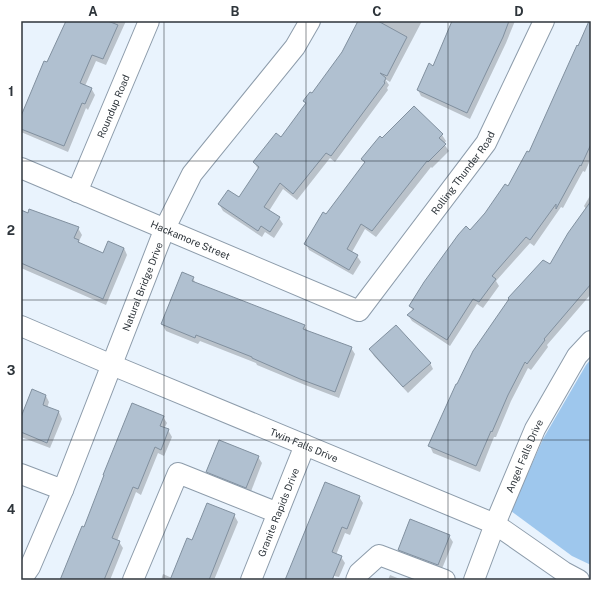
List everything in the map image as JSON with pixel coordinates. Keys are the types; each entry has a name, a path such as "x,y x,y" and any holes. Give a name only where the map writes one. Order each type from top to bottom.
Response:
{"street":[{"name":"Roundup Road","path":"77,192 149,21"},
{"name":"Natural Bridge Drive","path":"21,580 30,567 63,490 165,228 192,174 295,47 310,21"},
{"name":"Rolling Thunder Road","path":"359,311 486,143 544,21"},
{"name":"Hackamore Street","path":"21,168 359,311"},
{"name":"Twin Falls Drive","path":"21,326 495,524 558,568 579,580"},
{"name":"Angel Falls Drive","path":"474,580 495,524 535,429 577,356 591,340"},
{"name":"Granite Rapids Drive","path":"251,580 305,445"},
{"path":"21,474 63,490"},
{"path":"133,580 178,474 278,512"},
{"path":"356,580 359,573 379,555 444,580"}],"shaded area":[{"path":"591,359 591,565 572,556 511,511 543,439 586,365"}],"building":[{"path":"66,21 108,21 118,25 103,59 92,55 80,83 92,88 85,104 82,103 64,146 21,129 21,116 44,61 47,62"},
{"path":"358,21 378,21 407,37 387,76 380,73 386,78 385,83 331,156 326,153 293,194 280,183 264,207 280,217 270,232 261,226 258,231 218,204 228,190 239,197 259,167 253,162 276,133 281,137 306,103 303,101 310,92 312,93 342,52"},
{"path":"452,21 509,21 467,113 417,90 429,63 433,66"},
{"path":"589,21 591,21 591,144 581,166 580,165 556,209 556,204 530,240 526,237 492,276 496,279 479,302 473,299 447,340 407,315 414,309 409,306 424,282 458,235 466,226 470,230 485,213 505,184 508,186 527,151 529,152"},
{"path":"414,106 443,134 439,138 446,144 428,162 427,161 372,231 361,224 347,249 358,255 349,270 304,244 323,212 326,214 365,162 361,159 380,136 382,138"},
{"path":"591,201 591,284 544,339 545,340 527,364 525,362 508,395 492,432 491,431 476,466 428,446 456,384 473,351 509,299 508,298 543,260 550,264 568,233"},
{"path":"29,209 79,227 74,238 79,240 78,242 103,253 108,241 124,248 103,299 21,263 21,210 28,213"},
{"path":"182,272 194,277 192,281 305,325 303,329 352,347 335,392 300,379 252,357 196,335 195,338 161,324"},
{"path":"396,325 431,363 403,387 369,349"},
{"path":"32,389 46,395 43,405 59,411 47,443 21,432 21,417"},
{"path":"132,403 164,416 160,426 169,429 161,450 155,447 138,489 133,487 112,538 120,541 104,580 60,580 82,526 84,527"},
{"path":"219,440 259,456 246,488 206,472"},
{"path":"325,482 360,496 347,529 342,527 332,552 342,556 332,580 285,580"},
{"path":"207,503 235,514 209,580 170,580 187,538 192,540"},
{"path":"410,519 450,535 438,565 398,550"}]}
